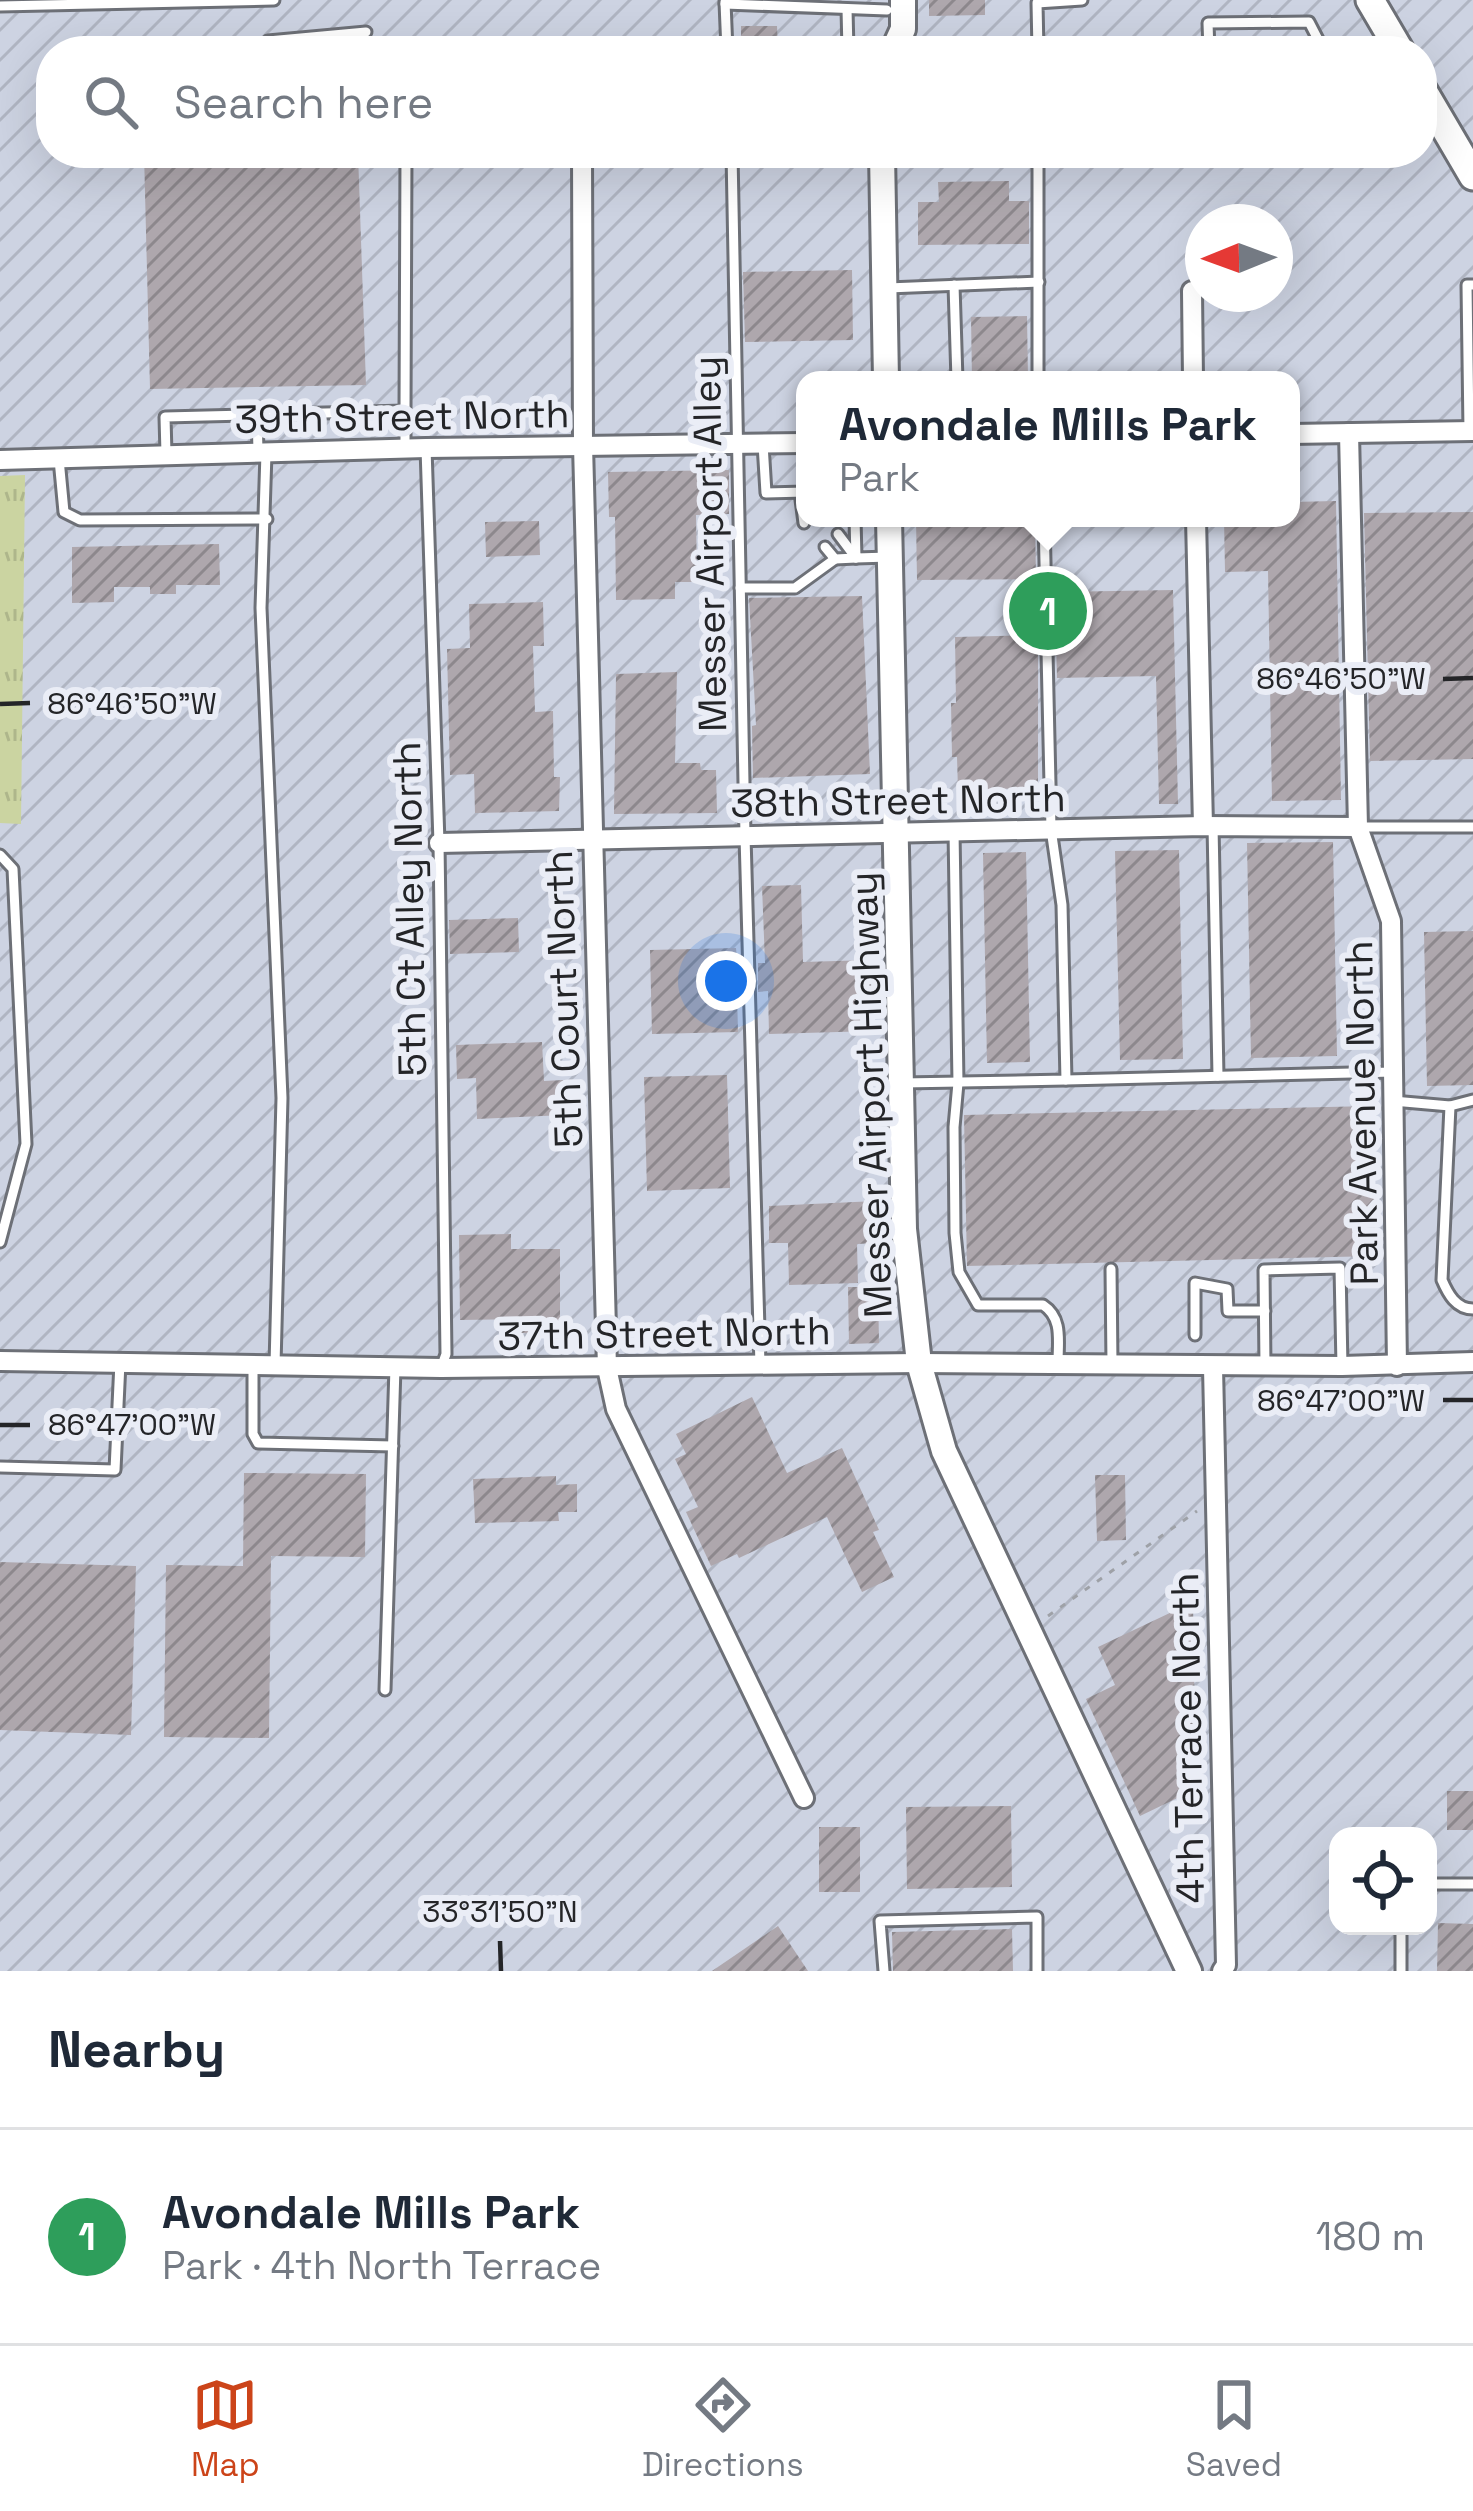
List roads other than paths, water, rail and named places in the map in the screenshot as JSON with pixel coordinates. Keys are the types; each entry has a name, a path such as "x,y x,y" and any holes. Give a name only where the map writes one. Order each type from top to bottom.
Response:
{"main road":[{"path":"1370,0 1391,36"},
{"path":"892,3 903,29 899,36"},
{"path":"1437,108 1464,141 1473,176"},
{"path":"882,168 886,371"},
{"name":"Messer Airport Highway","path":"889,527 904,1228 919,1363 944,1451 1189,1971"}],"street":[{"name":"5th Court North","path":"582,168 583,445 607,1368 616,1409 804,1798"},
{"path":"1192,312 1193,371"},
{"path":"1300,434 1471,431"},
{"name":"Park Avenue North","path":"1349,433 1358,827 1391,921 1397,1366"},
{"name":"39th Street North","path":"0,460 796,443"},
{"path":"1196,527 1208,826"},
{"name":"38th Street North","path":"440,843 1208,826 1358,827"},
{"name":"37th Street North","path":"0,1361 441,1368 1473,1362"},
{"name":"4th Terrace North","path":"1213,1366 1226,1965 1222,1971"}],"lane":[{"path":"0,6 274,0"},
{"path":"1038,36 1037,3 1082,0"},
{"path":"726,36 725,2 847,9 892,3"},
{"path":"847,9 848,36"},
{"path":"1208,36 1208,23 1288,22 1309,22 1316,36"},
{"path":"322,36 366,32"},
{"name":"5th Ct Alley North","path":"406,168 405,411 416,448 440,843 446,1354 441,1368"},
{"name":"Messer Airport Alley","path":"732,168 760,1365"},
{"path":"1038,168 1038,371"},
{"path":"884,288 1039,282"},
{"path":"954,285 957,371"},
{"path":"1471,431 1467,285 1473,285"},
{"path":"166,454 166,417 405,411"},
{"path":"257,415 266,519 261,608 282,1098 275,1365"},
{"path":"763,444 766,493 796,494"},
{"path":"58,459 64,512 80,520 266,519"},
{"path":"855,527 856,558"},
{"path":"1044,527 1051,830 1061,905 1066,1080"},
{"path":"838,534 856,558"},
{"path":"825,547 835,559"},
{"path":"740,588 795,588 835,559 890,557"},
{"path":"1208,826 1218,1076"},
{"path":"1358,827 1473,827"},
{"path":"953,831 959,1272 978,1305 1043,1305 1051,1310 1058,1321 1058,1363"},
{"path":"0,855 13,869 26,1144 0,1242"},
{"path":"901,1083 1393,1072"},
{"path":"1394,1101 1450,1106 1473,1100"},
{"path":"1450,1106 1442,1280 1450,1298 1473,1309"},
{"path":"1265,1366 1264,1270 1340,1268 1342,1366"},
{"path":"1111,1269 1112,1364"},
{"path":"1195,1335 1195,1283 1227,1289 1228,1311 1265,1311"},
{"path":"0,1467 115,1470 120,1362"},
{"path":"253,1365 253,1434 258,1443 393,1446"},
{"path":"385,1690 395,1367"},
{"path":"1437,1884 1473,1885"},
{"path":"884,1971 880,1922 1037,1916 1037,1971"},
{"path":"1400,1935 1402,1971"}],"place":[{"name":"Avondale Mills Park","path":"1048,611"}]}
